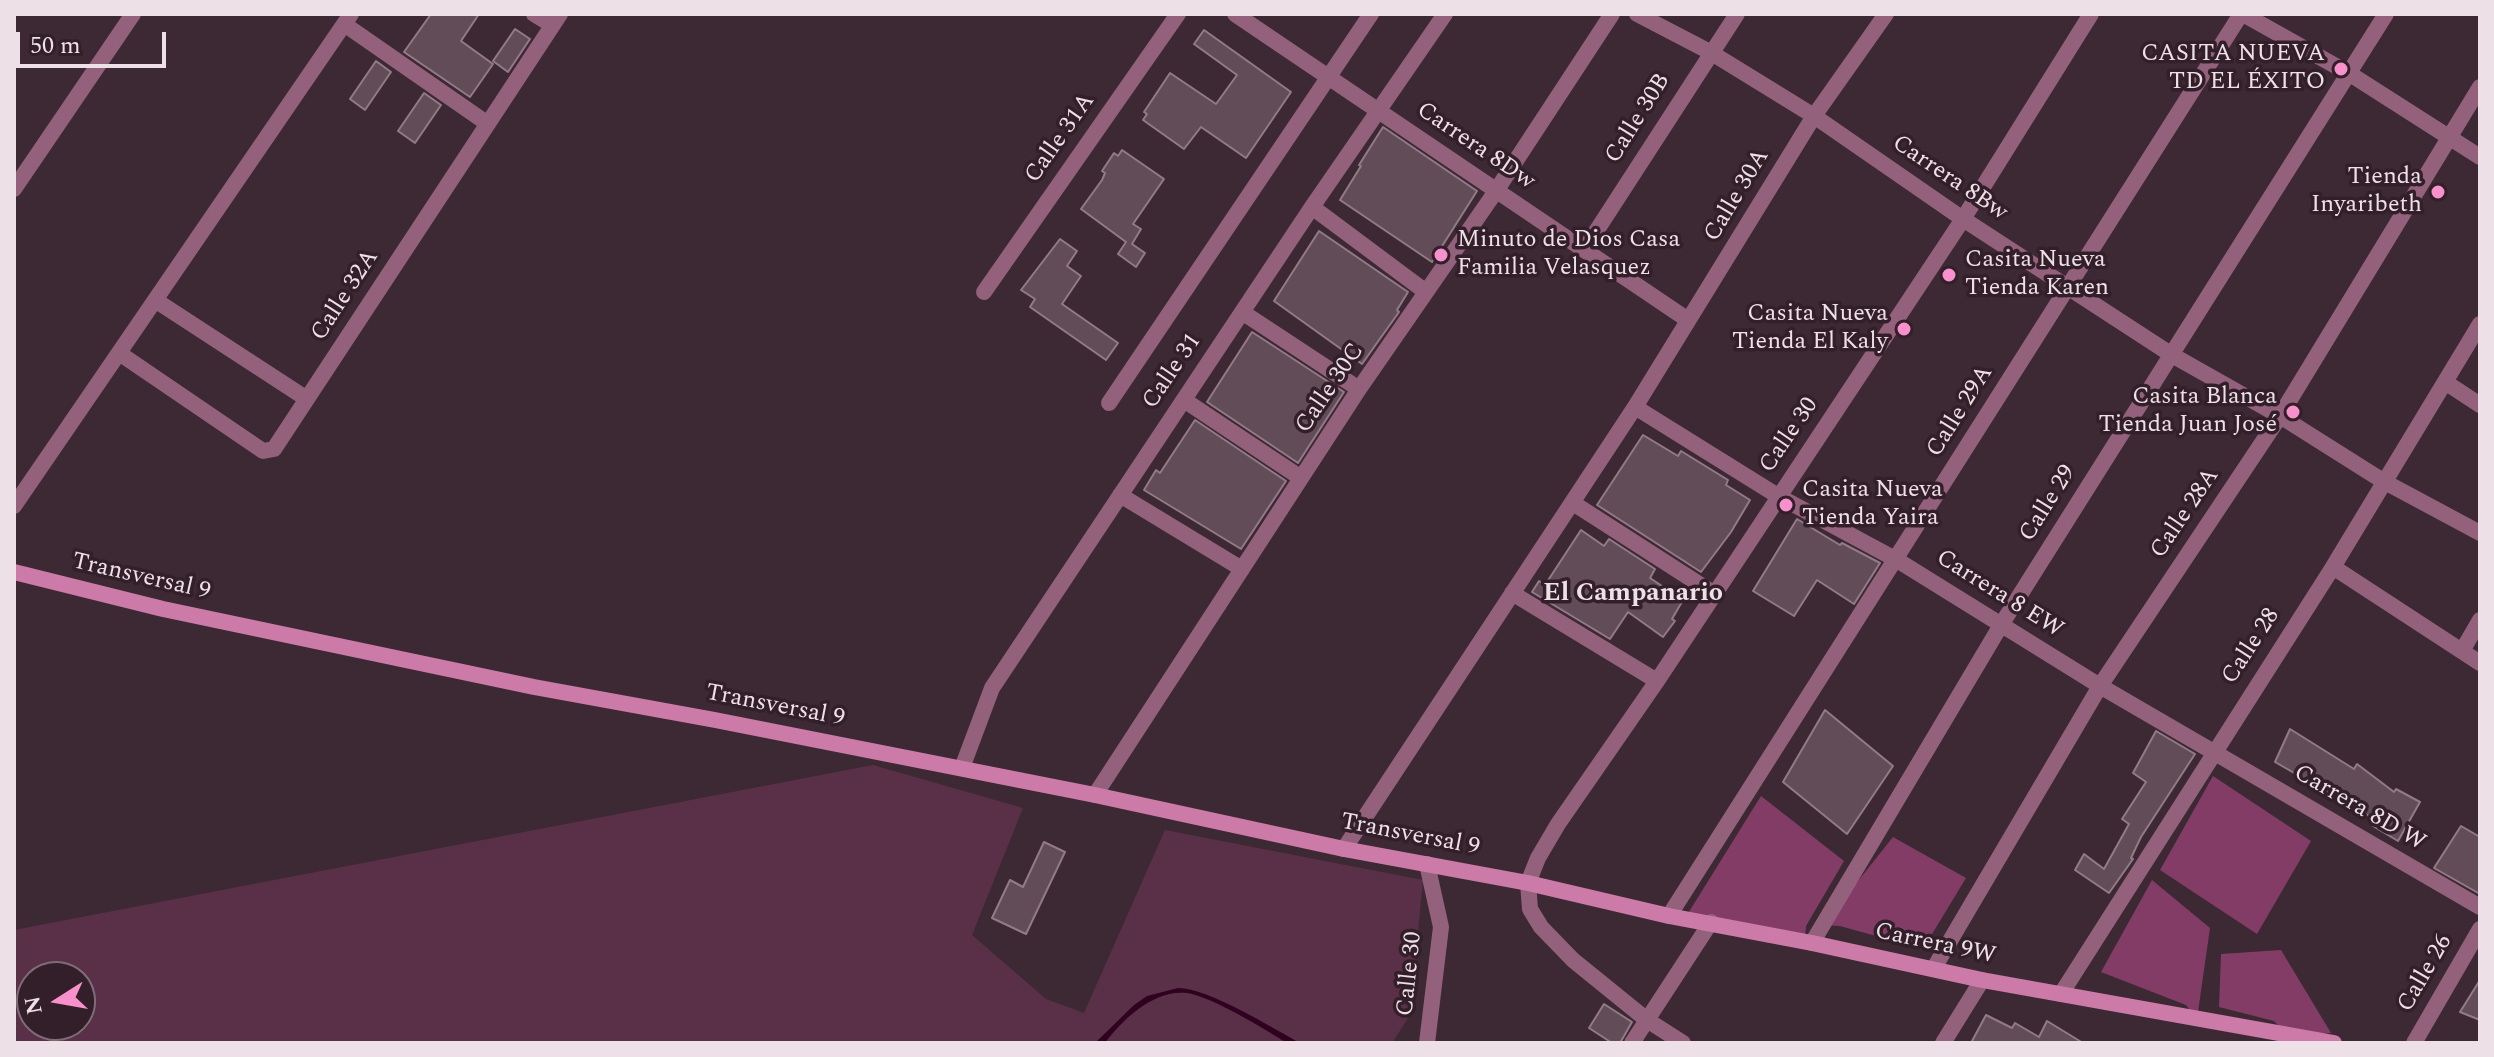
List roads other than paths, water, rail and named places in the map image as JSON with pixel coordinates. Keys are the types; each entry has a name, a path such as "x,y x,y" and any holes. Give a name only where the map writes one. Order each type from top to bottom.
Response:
{"main road":[{"name":"Transversal 9","path":"14,572 163,609 534,687 962,768 1344,849 1528,883"},
{"name":"Carrera 9W","path":"1528,883 1669,916 2061,994 2251,1036 2334,1043"}],"street":[{"path":"14,189 133,14"},
{"path":"534,14 556,20"},
{"name":"Calle 31A","path":"984,292 1178,14"},
{"name":"Carrera 8Dw","path":"1235,14 1688,320"},
{"name":"Calle 31","path":"1109,403 1371,14"},
{"name":"Calle 31","path":"962,768 992,688 1312,207 1445,14"},
{"name":"Calle 30C","path":"1095,795 1359,389 1496,191 1612,14"},
{"name":"Carrera 8Bw","path":"1637,14 1710,52 1814,116 1963,219 2172,355 2280,416 2383,481 2480,533"},
{"name":"Calle 30B","path":"1584,250 1737,14"},
{"name":"Calle 30A","path":"1344,849 1635,407 1814,116 1886,14"},
{"name":"Calle 30","path":"1528,883 1538,858 1558,824 1657,681 1963,219 2091,14"},
{"path":"2242,14 2350,74 2480,157"},
{"name":"Calle 29A","path":"1669,916 2242,14"},
{"name":"Calle 29","path":"1812,943 2001,625 2386,14"},
{"path":"14,506 348,19 488,124"},
{"name":"Calle 32A","path":"119,353 263,451 274,449 556,20"},
{"name":"Calle 28A","path":"1934,968 2100,686 2280,416 2480,87"},
{"path":"1312,207 1426,292"},
{"path":"155,300 307,399"},
{"path":"1242,312 1359,389"},
{"name":"Calle 28","path":"2061,994 2333,567 2480,324"},
{"path":"2445,382 2480,405"},
{"path":"1184,400 1301,478"},
{"name":"Carrera 8 EW","path":"1635,407 1778,496 1897,560 2213,752"},
{"path":"1120,495 1242,569"},
{"path":"1573,503 1713,593"},
{"path":"2333,567 2480,663"},
{"path":"1512,593 1657,681"},
{"path":"2462,651 2480,620"},
{"name":"Carrera 8D W","path":"2213,752 2480,907"},
{"name":"Calle 30","path":"1427,864 1441,927 1428,1043"},
{"path":"1528,883 1530,909 1541,927 1573,960 1647,1020 1683,1043"},
{"path":"1632,1043 1711,922"},
{"name":"Calle 26","path":"2414,1043 2480,929"},
{"path":"1943,1043 1982,980"}],"place":[{"name":"CASITA NUEVA TD EL ÉXITO","path":"2341,69"},
{"name":"Tienda Inyaribeth","path":"2438,192"},
{"name":"Minuto de Dios Casa Familia Velasquez","path":"1441,255"},
{"name":"Casita Nueva Tienda Karen","path":"1949,275"},
{"name":"Casita Nueva Tienda El Kaly","path":"1904,329"},
{"name":"Casita Blanca Tienda Juan José","path":"2293,412"},
{"name":"Casita Nueva Tienda Yaira","path":"1786,505"}],"district":[{"name":"El Campanario","path":"1633,595"}]}
